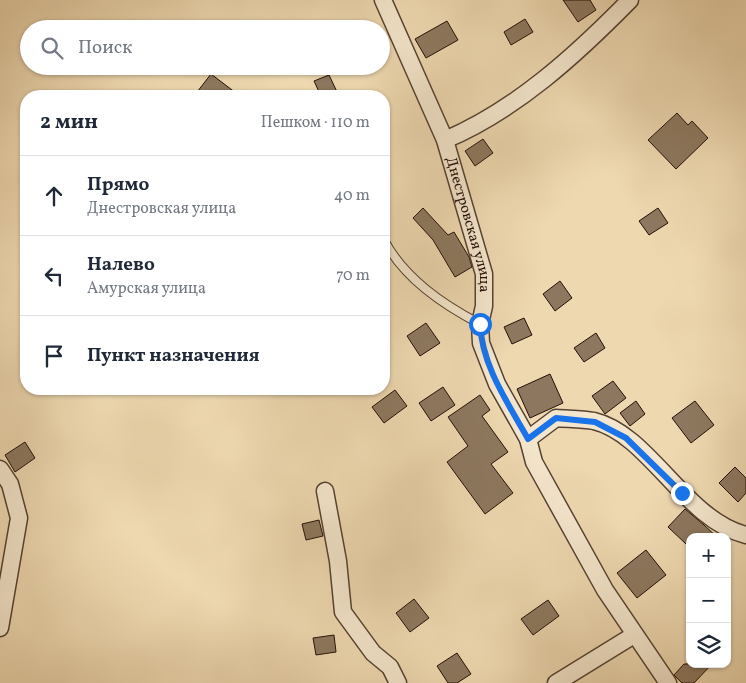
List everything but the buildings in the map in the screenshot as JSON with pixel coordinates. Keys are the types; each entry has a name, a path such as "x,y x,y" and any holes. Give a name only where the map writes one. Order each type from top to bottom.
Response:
{"street":[{"name":"Днестровская улица","path":"384,0 445,140 484,274 484,306 480,324 481,343 497,384 528,439 534,462 605,590 668,683"},
{"path":"445,140 467,131 543,82 630,0"},
{"path":"528,439 556,418 595,422 626,438 709,516 736,533 746,535"},
{"path":"0,469 10,484 19,518 0,628"},
{"path":"325,491 338,561 343,612 373,653 390,667 398,683"},
{"path":"556,683 634,635"}],"lane":[{"path":"390,252 393,258 424,288 448,307 480,324"}],"route":[{"path":"480,324 481,343 497,384 528,439 556,418 595,422 626,438 682,493"}]}
